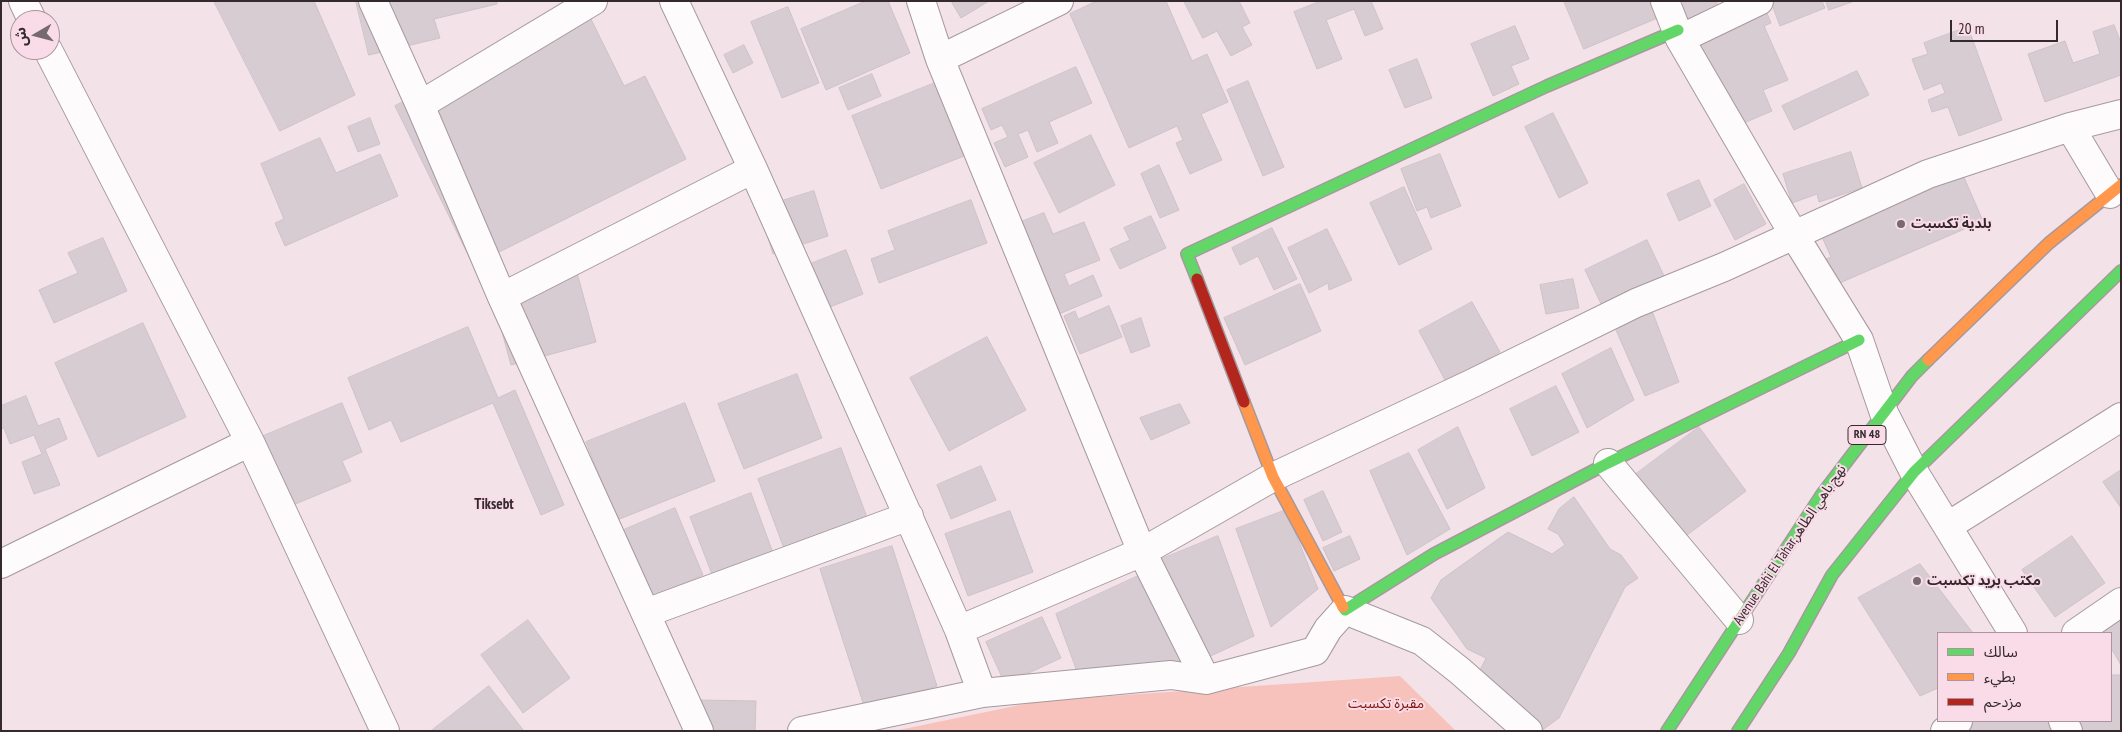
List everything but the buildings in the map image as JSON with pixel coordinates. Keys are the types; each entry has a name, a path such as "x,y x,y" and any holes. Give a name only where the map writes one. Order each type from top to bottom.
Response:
{"street":[{"path":"373,1 502,297 699,731"},
{"path":"420,106 593,1"},
{"path":"674,1 753,169 909,516 959,630 982,693"},
{"path":"921,1 940,58 1142,552 1206,680"},
{"path":"940,58 1059,1"},
{"path":"1666,1 1679,35 1794,235 1859,340 1884,413 1914,472 2012,632"},
{"path":"1528,731 1460,671 1422,641 1345,610 1273,477 1187,254 1547,86 1679,35 1759,1"},
{"path":"53,60 250,442 386,731"},
{"path":"959,630 1142,552 1273,477 1471,384 1636,303 1724,267 1928,174 2070,127 2121,114"},
{"path":"2070,127 2115,189"},
{"path":"502,297 753,169"},
{"name":"Avenue Bahi El Tahar,نهج باهي الطاهر","path":"1667,731 1822,494 1912,376 2049,243 2115,189"},
{"path":"1746,727 1832,575 1914,472 2121,271"},
{"path":"802,731 982,693 1171,675 1206,680 1315,650 1328,629 1345,610 1434,554 1608,463 1859,340"},
{"path":"1948,526 2121,417"},
{"path":"1,564 250,442"},
{"path":"1608,463 1739,620"},
{"path":"646,613 909,516"},
{"path":"2077,632 2121,602"},
{"path":"1945,731 1957,722"}],"green space":[{"name":"مقبرة تكسبت","path":"1400,676 1456,731 894,731 1039,701"}],"traffic: fast":[{"path":"1197,279 1187,254 1547,86 1678,30"},
{"path":"1738,731 1789,653 1832,575 1914,472 2121,271"},
{"path":"1343,607 1345,610 1434,554 1608,463 1859,340"},
{"path":"1667,731 1822,494 1912,376 1928,360"}],"traffic: slow":[{"path":"1928,360 2049,243 2121,185"},
{"path":"1244,402 1273,477 1343,607"}],"traffic: jam":[{"path":"1197,279 1244,402"}],"place":[{"name":"بلدية تكسبت","path":"1901,224"},
{"name":"مكتب بريد تكسبت","path":"1917,581"}],"district":[{"name":"Tiksebt","path":"494,505"}]}
